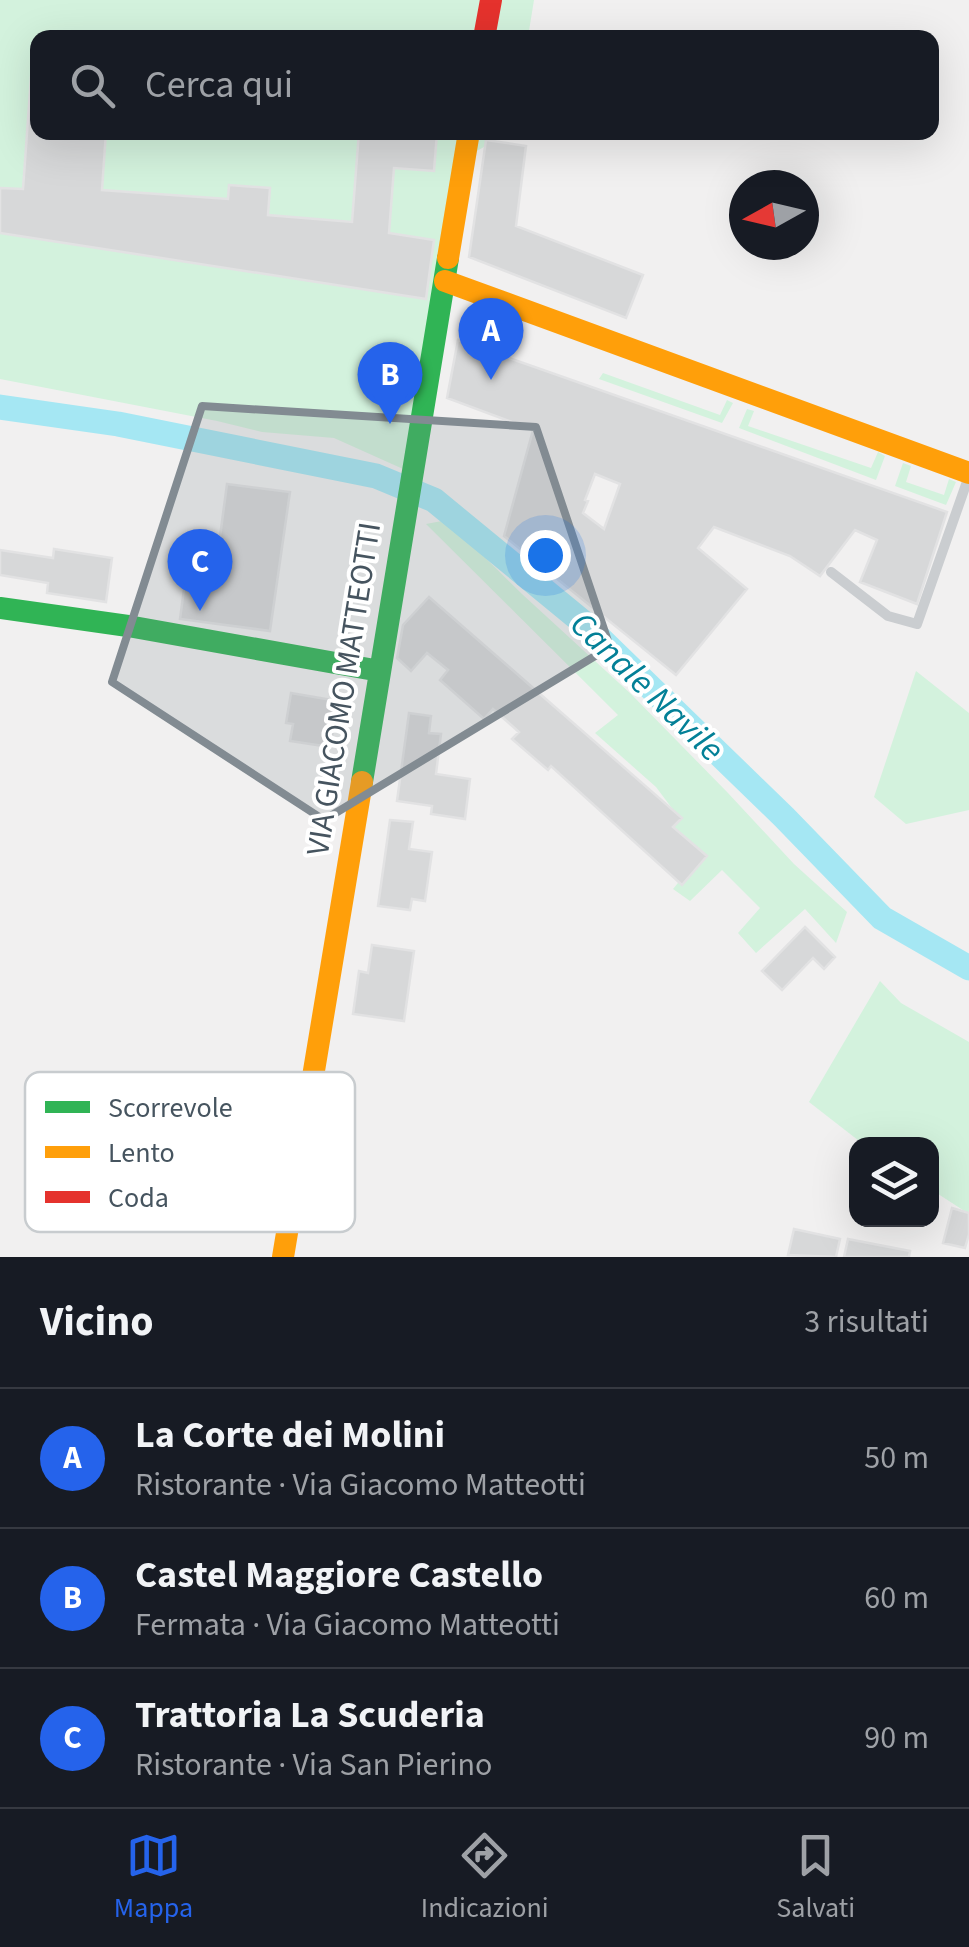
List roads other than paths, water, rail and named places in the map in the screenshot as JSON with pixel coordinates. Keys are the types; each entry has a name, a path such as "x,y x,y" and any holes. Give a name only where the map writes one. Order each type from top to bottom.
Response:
{"street":[{"path":"485,30 490,0"},
{"name":"VIA GIACOMO MATTEOTTI","path":"313,1072 468,140"},
{"path":"445,281 969,474"},
{"path":"0,608 380,670"},
{"name":"VIA GIACOMO MATTEOTTI","path":"282,1257 286,1232"}],"lane":[{"path":"832,572 888,616 917,624 969,474"}],"waterway":[{"name":"Canale Navile","path":"0,407 118,424 376,476 434,500 585,624 882,918 969,968"}],"place":[{"name":"La Corte dei Molini","path":"491,380"},
{"name":"Castel Maggiore Castello","path":"390,424"},
{"name":"Trattoria La Scuderia","path":"200,611"}]}
